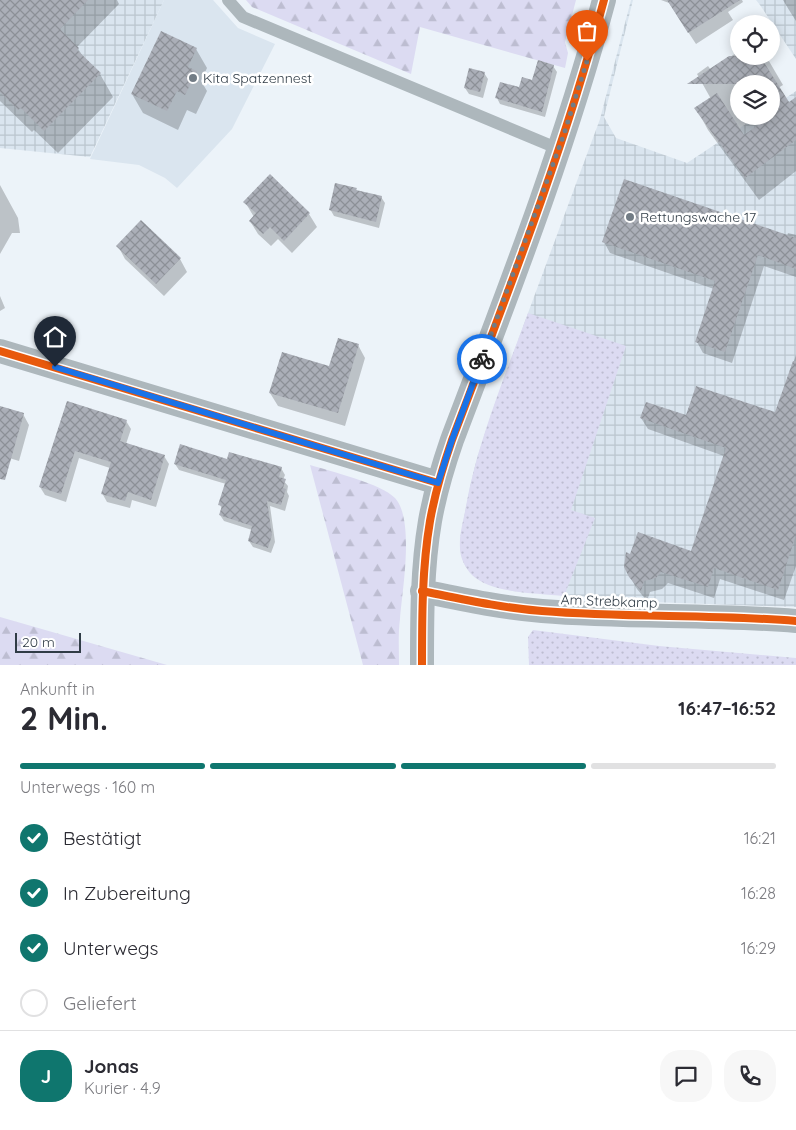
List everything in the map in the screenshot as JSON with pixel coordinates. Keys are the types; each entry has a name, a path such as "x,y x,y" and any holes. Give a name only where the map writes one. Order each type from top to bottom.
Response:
{"street":[{"path":"422,665 422,591 430,521 438,483 558,149 593,42 604,0"},
{"path":"0,351 438,483"},
{"name":"Am Strebkamp","path":"422,591 489,604 541,611 606,615 751,617 796,621"}],"lane":[{"path":"228,0 243,17 558,149"}],"shaded area":[{"path":"0,0 164,0 90,157 0,148"},
{"name":"Kita Spatzennest","path":"164,0 213,0 238,28 275,44 232,129 177,188 165,178 139,165 90,159"},
{"path":"631,0 633,0 604,117 616,138 687,163 744,125 780,125 780,102 796,91 796,607 651,602 513,591 480,580 466,567 462,558 460,539 477,458 528,313 600,119"},
{"path":"756,0 796,0 796,59 780,35 780,15 767,15"}],"green space":[{"path":"246,0 576,0 565,42 568,53 565,68 420,27 411,74 252,7"},
{"path":"528,313 626,346 571,510 595,518 564,596 516,591 491,586 469,572 463,562 460,551 460,537 471,481 493,408"},
{"path":"310,465 355,478 379,488 395,498 401,508 406,539 406,556 399,630 399,665 363,665"},
{"path":"0,617 167,665 0,665"},
{"path":"533,630 659,646 796,658 796,665 529,665 528,637"}],"building":[{"path":"0,0 88,0 60,29 79,48 77,50 101,73 44,131 21,108 18,110 0,92"},
{"path":"667,0 740,0 688,33"},
{"path":"161,31 197,48 188,67 197,71 185,95 177,91 167,111 131,94"},
{"path":"729,56 730,65 766,65 772,75 730,75 730,84 687,84"},
{"path":"538,60 554,65 542,112 495,98 500,82 519,87 522,77 532,80"},
{"path":"469,68 485,72 480,92 464,88"},
{"path":"780,88 789,102 796,97 796,140 745,178 694,108 717,93 730,113 730,125 738,125 744,135 758,125 780,125"},
{"path":"270,174 310,213 284,241 270,227 263,234 249,221 256,213 243,202"},
{"path":"624,179 796,238 796,269 758,255 725,352 695,342 715,281 602,242"},
{"path":"335,183 382,196 376,222 329,210"},
{"path":"141,220 181,258 156,284 116,246"},
{"path":"338,338 359,344 338,413 269,393 282,352 329,366"},
{"path":"793,361 796,361 796,535 778,590 714,568 708,587 661,572 656,578 644,581 641,591 629,577 624,567 626,552 630,554 638,532 691,551 726,448 640,418 646,402 686,415 696,386 775,412"},
{"path":"67,401 127,420 120,441 165,455 151,500 128,492 125,501 101,494 111,462 75,451 61,494 39,487"},
{"path":"0,406 24,413 5,480 0,479"},
{"path":"180,444 227,459 229,452 282,467 279,477 286,479 283,488 286,489 281,505 267,501 272,535 268,548 248,541 252,526 219,515 222,506 218,505 226,480 174,464"}],"cycle path":[{"path":"422,665 425,557 430,521 439,480 553,167 604,0"},
{"path":"0,351 438,483"},
{"path":"422,591 527,610 606,615 732,617 796,621"}],"way so far":[{"path":"482,359 564,134 587,61"}],"place":[{"name":"Kita Spatzennest","path":"193,78"},
{"name":"Rettungswache 17","path":"630,217"}],"route":[{"path":"55,367 438,483 482,359"}]}
